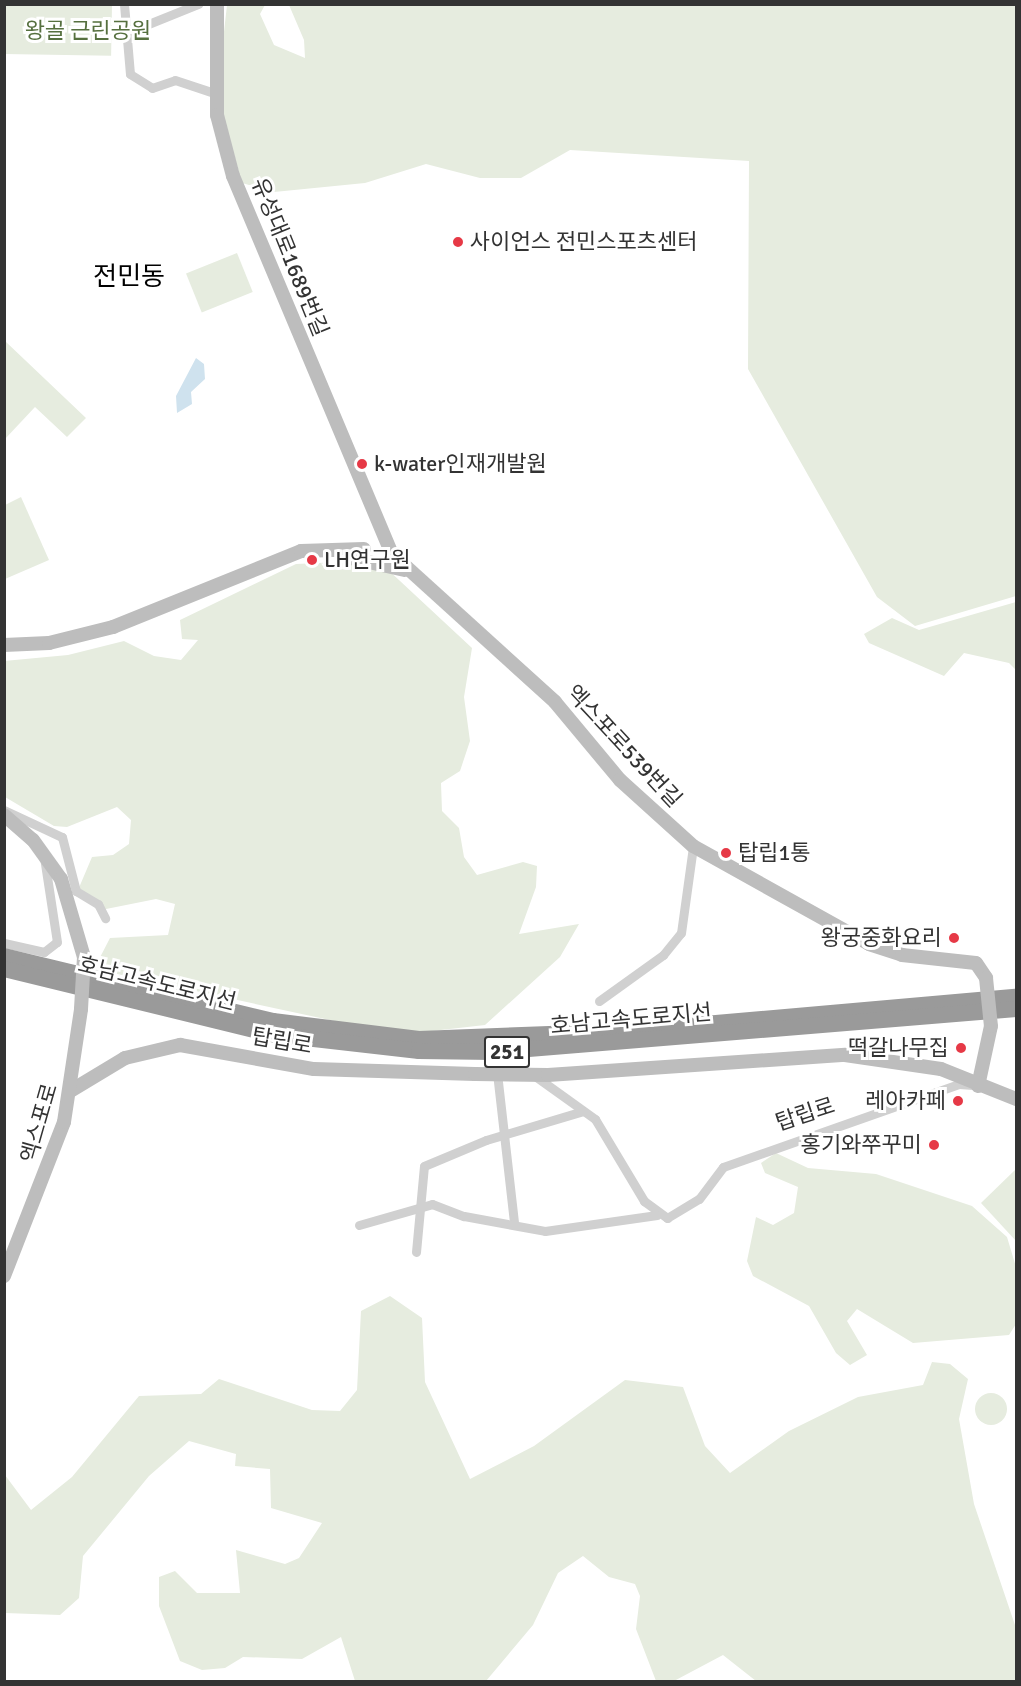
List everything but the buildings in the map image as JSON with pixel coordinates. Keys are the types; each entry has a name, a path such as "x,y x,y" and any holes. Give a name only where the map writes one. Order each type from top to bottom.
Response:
{"highway":[{"name":"호남고속도로지선","path":"4,956 273,1021 419,1039 624,1031 1017,997"},
{"name":"호남고속도로지선","path":"4,969 270,1034 419,1051 494,1053 1017,1010"}],"street":[{"path":"124,4 130,75 152,88 175,80 217,94"},
{"path":"126,33 198,4"},
{"name":"유성대로1689번길","path":"217,4 217,115 233,176 374,514 376,550"},
{"path":"4,645 49,643 113,627 293,554 376,550"},
{"name":"엑스포로539번길","path":"376,550 414,574 457,607 555,702 620,780 693,846 868,944 902,955 976,963 986,978 991,1026 978,1086"},
{"path":"4,810 62,837 76,891 98,904 105,918"},
{"path":"4,815 44,854 57,942 44,952 4,943"},
{"path":"599,1001 663,955 681,933 693,846"},
{"name":"엑스포로","path":"4,1276 46,1176 72,1090 81,1009 84,957 69,894 44,854"},
{"name":"탑립로","path":"72,1090 125,1058 180,1044 314,1069 533,1075 845,1055 941,1069 978,1086"},
{"path":"497,1074 502,1136 514,1223"},
{"path":"533,1075 584,1111 603,1129 638,1192 657,1215"},
{"name":"탑립로","path":"419,1205 545,1231 657,1215 678,1215 723,1167 773,1146 959,1084 978,1086"},
{"path":"978,1086 1017,1099"},
{"path":"416,1252 424,1166 502,1136 584,1111"},
{"path":"359,1225 419,1205"}],"green space":[{"name":"왕골 근린공원","path":"5,4 112,6 111,56 4,54"},
{"path":"227,5 265,5 260,14 274,45 305,58 304,40 289,5 1016,5 1016,596 915,626 877,597 748,369 749,161 570,150 521,178 480,178 426,164 365,183 274,192 242,183 217,94"},
{"path":"237,253 253,292 202,313 186,274"},
{"path":"5,341 86,418 67,437 35,407 5,439"},
{"path":"21,497 49,560 5,579 5,505"},
{"path":"362,561 385,567 472,648 464,697 470,741 460,771 441,783 442,811 459,828 464,857 477,875 523,862 537,866 536,887 519,934 579,924 560,957 485,1025 423,1032 362,1027 94,969 110,938 168,935 175,904 156,899 101,910 78,890 92,857 113,855 129,844 131,820 117,807 67,827 54,826 5,797 4,661 68,655 124,641 154,656 181,660 198,640 182,639 180,620 296,564"},
{"path":"1016,602 1016,670 1009,663 964,653 944,676 869,643 864,634 892,618 919,630"},
{"path":"776,1153 808,1168 876,1174 972,1206 1007,1237 1016,1267 1016,1324 1009,1335 913,1343 857,1309 847,1321 867,1355 850,1365 836,1353 809,1306 753,1276 747,1261 756,1217 773,1225 794,1213 798,1187 765,1173 761,1163"},
{"path":"1016,1169 1016,1241 981,1203"},
{"path":"390,1296 422,1318 425,1382 470,1479 534,1446 625,1380 683,1387 705,1446 730,1473 789,1431 858,1397 923,1385 932,1362 950,1364 968,1379 959,1419 974,1504 1016,1628 1016,1681 756,1681 723,1655 674,1681 656,1681 636,1629 640,1596 635,1584 609,1577 583,1556 558,1573 533,1625 486,1681 355,1681 341,1637 302,1659 243,1657 225,1668 202,1670 180,1661 159,1606 159,1577 175,1571 197,1593 240,1593 236,1550 285,1564 299,1558 322,1523 271,1508 270,1469 235,1466 236,1454 189,1441 149,1476 83,1556 79,1598 60,1615 5,1613 5,1475 31,1510 72,1477 139,1396 201,1394 219,1379 312,1410 340,1411 357,1390 361,1311"},
{"path":"991,1393 1002,1398 1007,1409 1002,1420 991,1425 980,1420 975,1409 980,1398"}],"water":[{"path":"196,358 204,364 205,379 191,392 192,404 177,413 176,396"}],"place":[{"name":"사이언스 전민스포츠센터","path":"458,242"},
{"name":"k-water인재개발원","path":"362,464"},
{"name":"LH연구원","path":"312,560"},
{"name":"탑립1통","path":"726,853"},
{"name":"왕궁중화요리","path":"954,938"},
{"name":"떡갈나무집","path":"961,1048"},
{"name":"레아카페","path":"958,1101"},
{"name":"홍기와쭈꾸미","path":"934,1145"}],"district":[{"name":"전민동","path":"129,278"}]}
